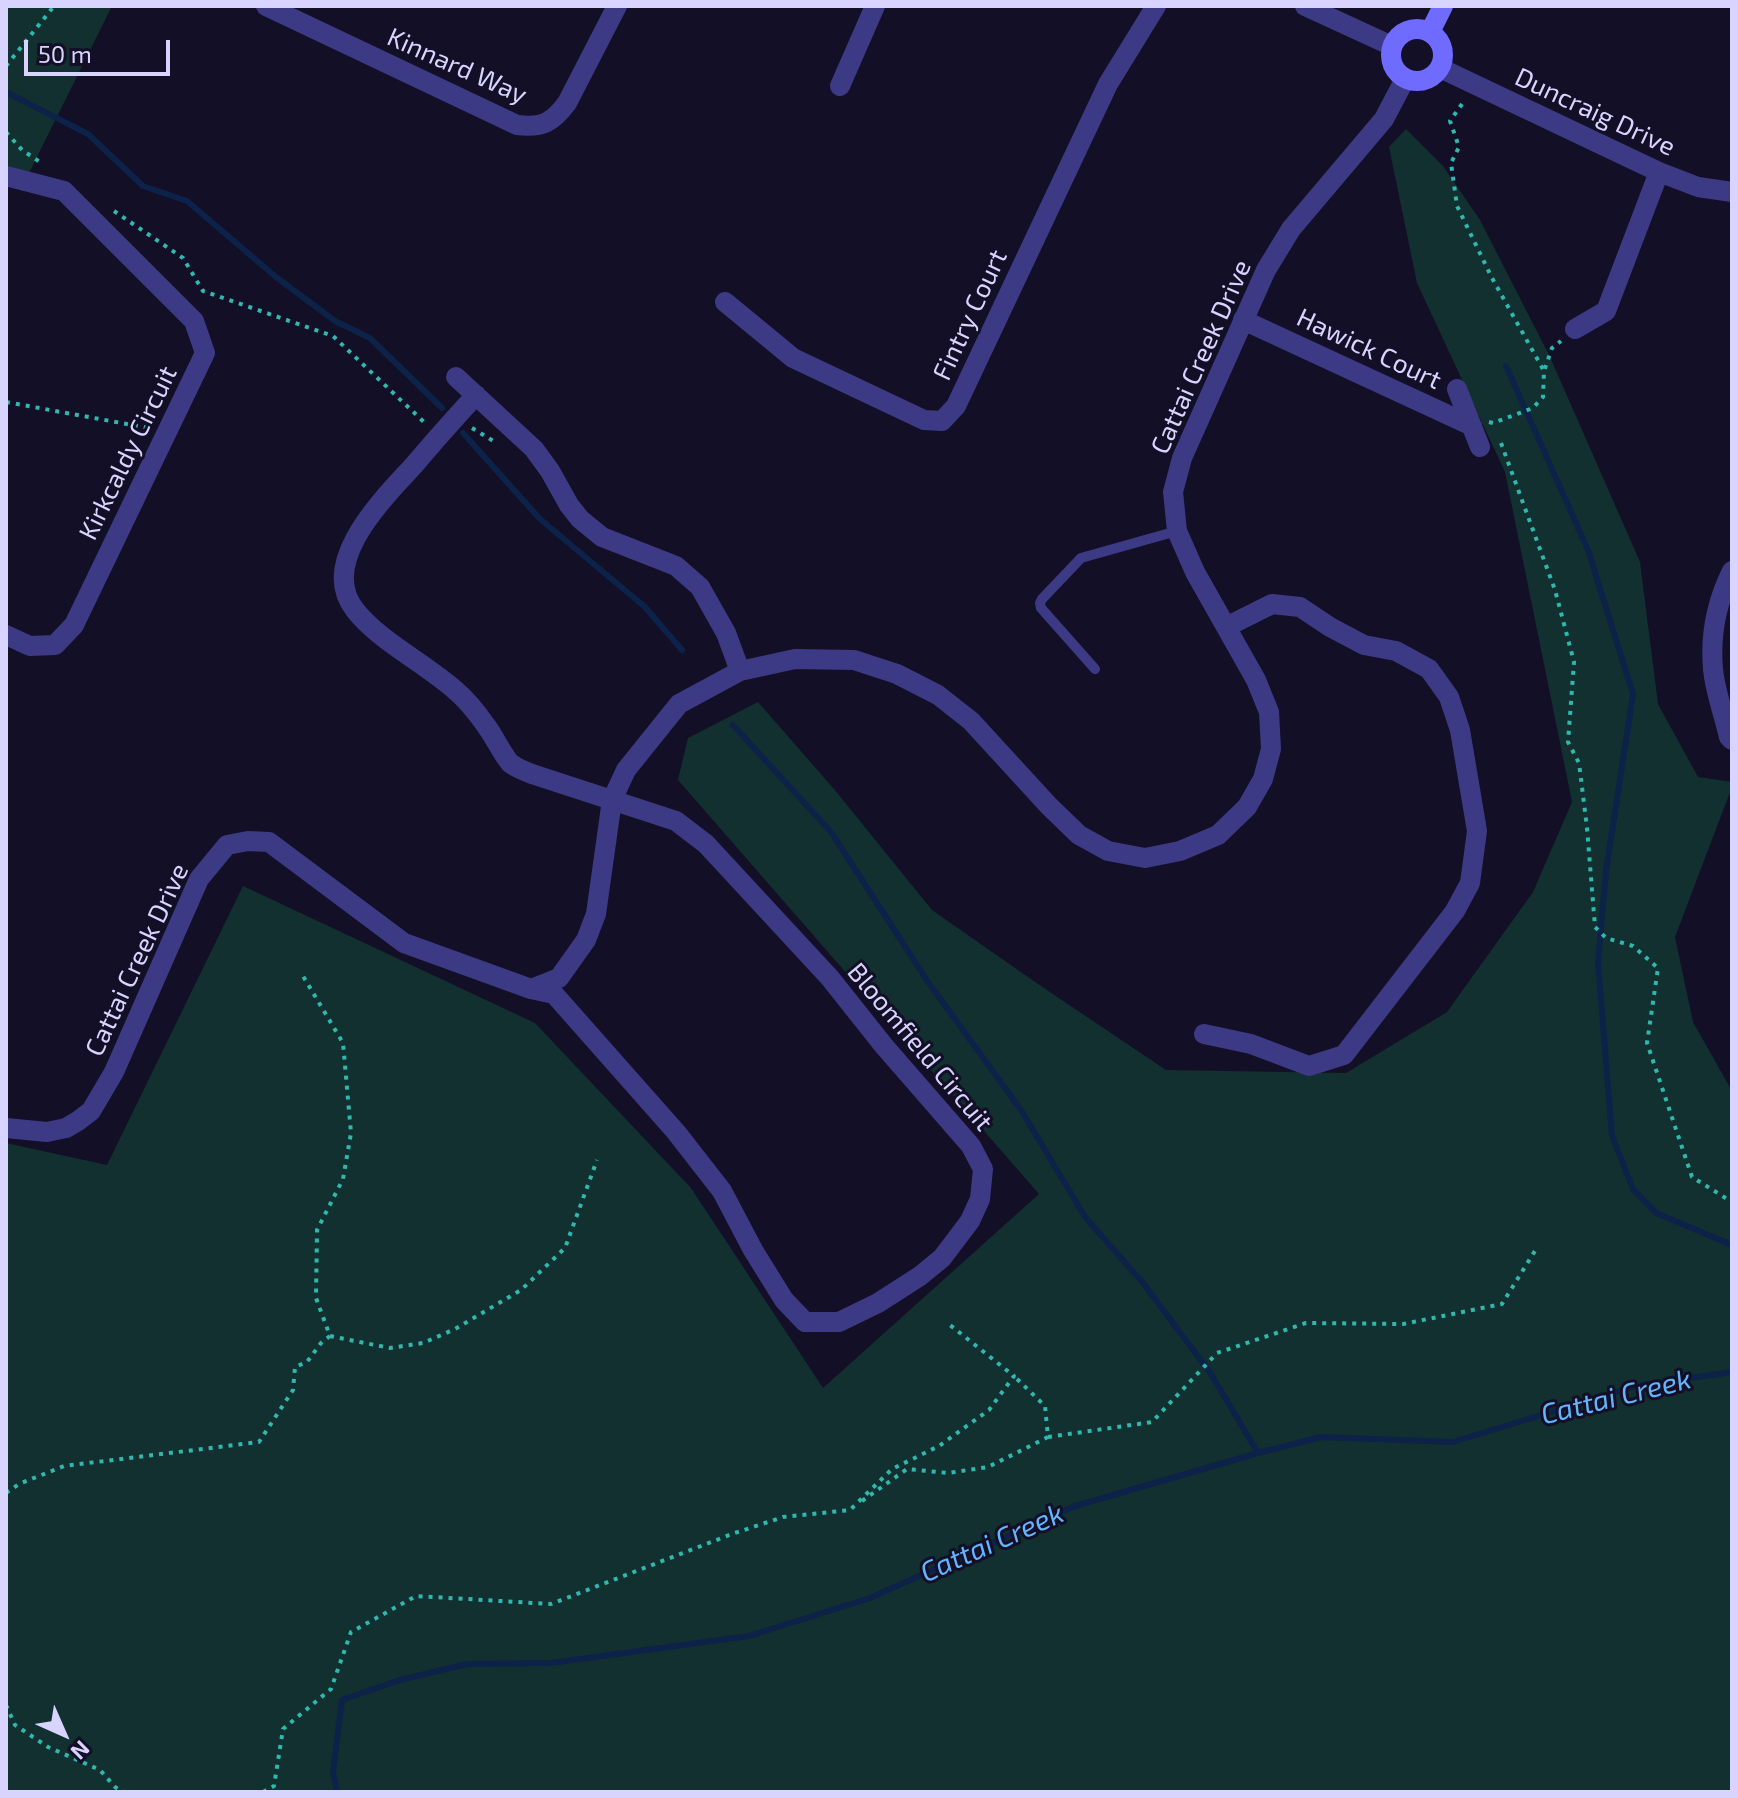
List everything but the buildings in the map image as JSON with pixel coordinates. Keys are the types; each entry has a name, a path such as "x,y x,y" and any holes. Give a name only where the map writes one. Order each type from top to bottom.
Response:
{"street":[{"name":"Kinnard Way","path":"266,6 517,125 532,127 546,124 567,103 617,6"},
{"path":"840,86 875,6"},
{"name":"Fintry Court","path":"725,302 793,358 924,420 942,421 956,406 1108,84 1156,6"},
{"path":"1305,6 1392,46"},
{"path":"1430,32 1443,6"},
{"path":"1413,29 1430,32 1443,49 1440,68 1422,82 1401,78 1390,60 1392,46 1403,32 1413,29"},
{"name":"Duncraig Drive","path":"1440,68 1659,172 1698,187 1732,192"},
{"name":"Cattai Creek Drive","path":"6,1128 47,1132 66,1128 91,1111 114,1072 199,879 227,845 248,841 269,842 404,943 531,989 559,978 586,940 596,914 612,800 626,770 679,704 740,671 795,659 854,660 897,674 938,695 971,721 1079,835 1108,851 1145,858 1180,851 1218,835 1247,807 1263,779 1271,749 1269,712 1256,680 1195,572 1177,531 1173,492 1182,458 1266,270 1291,229 1384,119 1405,79"},
{"path":"1575,329 1606,311 1659,172"},
{"name":"Kirkcaldy Circuit","path":"6,176 64,191 194,321 205,353 74,625 55,645 30,646 6,635"},
{"name":"Hawick Court","path":"1243,320 1471,422"},
{"path":"456,377 534,449 580,519 602,537 676,566 700,587 726,633 740,671"},
{"name":"Hawick Court","path":"1457,389 1471,422 1489,442"},
{"path":"476,395 368,516 346,561 346,592 352,607 380,633 455,689 488,728 512,765 612,800"},
{"path":"1732,571 1722,590 1713,647 1713,671 1732,740"},
{"path":"1204,1034 1251,1044 1309,1066 1344,1055 1455,911 1470,883 1477,831 1460,730 1449,697 1429,669 1396,651 1364,645 1300,607 1272,604 1226,627"},
{"name":"Bloomfield Circuit","path":"531,989 554,994 676,1132 722,1191 784,1300 805,1322 839,1322 878,1303 942,1258 970,1221 980,1199 983,1169 971,1146 830,978 706,844 676,821 612,800"}],"lane":[{"path":"1095,669 1041,608 1042,599 1081,558 1177,531"}],"path":[{"path":"6,66 54,6"},
{"path":"1462,104 1450,121 1459,147 1451,163 1457,206 1492,278 1544,371"},
{"path":"6,132 22,150 44,164"},
{"path":"105,205 183,258 203,291 333,336 439,436"},
{"path":"1471,422 1493,423 1533,408 1543,397 1544,371 1552,348 1575,329"},
{"path":"6,402 168,431"},
{"path":"1489,442 1555,590 1574,662 1568,742 1579,763 1595,927 1606,938 1633,946 1658,968 1647,1043 1692,1177 1732,1202"},
{"path":"303,976 343,1043 351,1133 343,1179 317,1230 316,1298 330,1336"},
{"path":"6,1493 19,1484 64,1466 259,1442 293,1390 295,1367 307,1362 330,1336 390,1348 423,1343 455,1329 521,1290 565,1248 597,1160"},
{"path":"263,1792 274,1786 283,1729 331,1689 351,1632 416,1596 551,1604 783,1517 850,1510 907,1469 948,1473 988,1467 1048,1437 1152,1422 1217,1353 1306,1323 1403,1324 1502,1304 1538,1246"},
{"path":"950,1325 1014,1376 1045,1406 1048,1437"},
{"path":"850,1510 892,1469 939,1446 989,1410 1014,1376"},
{"path":"6,1705 15,1725 48,1747 100,1770 124,1792"}],"green space":[{"path":"6,6 112,6 29,173 6,166"},
{"path":"1406,129 1443,166 1480,220 1550,357 1640,562 1658,704 1698,777 1732,782 1675,937 1693,1022 1732,1091 1732,1792 6,1792 6,1143 107,1165 243,886 535,1023 691,1188 823,1388 1039,1194 678,780 688,738 758,702 834,789 932,910 1166,1070 1346,1073 1447,1012 1533,892 1572,802 1505,472 1417,283 1389,147"}],"waterway":[{"path":"6,92 88,134 143,186 187,201 276,277 335,321 370,338 442,408"},
{"path":"1506,366 1588,550 1633,694 1606,871 1598,962 1612,1136 1633,1189 1656,1213 1732,1245"},
{"path":"463,433 540,519 645,607 682,650"},
{"path":"733,725 831,832 928,982 1021,1110 1085,1217 1143,1283 1211,1374 1258,1453"},
{"name":"Cattai Creek","path":"337,1792 333,1772 342,1700 400,1680 467,1664 551,1663 749,1636 870,1598 1075,1506 1258,1453 1321,1437 1453,1442 1636,1386 1732,1372"}]}
